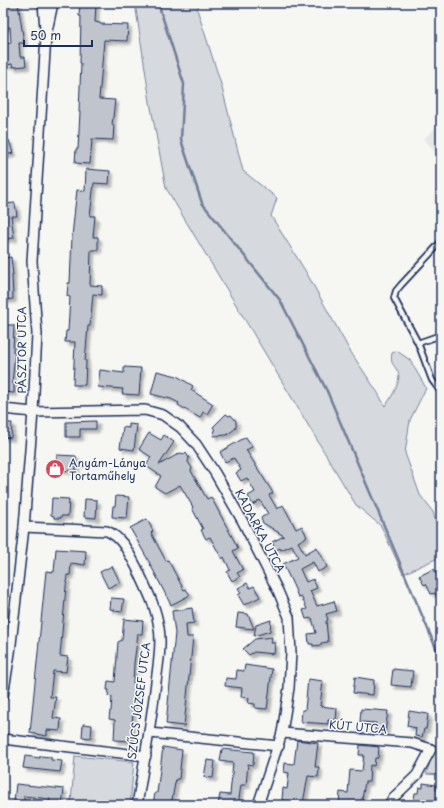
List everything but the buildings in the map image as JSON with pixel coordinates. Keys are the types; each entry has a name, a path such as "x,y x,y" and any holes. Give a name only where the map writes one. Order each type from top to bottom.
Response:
{"street":[{"path":"43,3 46,36"},
{"name":"PÁSZTOR UTCA","path":"3,696 10,653 24,526 33,412 37,334 32,261 46,36 53,3"},
{"name":"KADARKA UTCA","path":"3,409 33,412 145,410 163,415 180,427 196,444 215,473 243,522 278,591 289,617 291,653 289,688 282,733 258,805"},
{"name":"SZŰCS JÓZSEF UTCA","path":"24,526 107,531 114,535 121,541 131,557 154,604 159,629 158,660 150,732 137,805"},
{"path":"150,732 278,746"},
{"name":"KÚT UTCA","path":"282,733 412,743 431,749 417,775 393,798 389,805"},
{"path":"3,739 146,756"}],"lane":[{"path":"441,242 401,285 396,291 394,298 418,343 432,380 441,392"},
{"path":"418,343 429,338 440,336"}],"shaded area":[{"path":"135,3 200,3 197,9 221,84 243,171 277,198 271,216 306,272 350,351 385,406 397,385 399,376 393,365 391,357 392,353 397,351 410,360 426,388 410,420 405,453 420,495 433,512 437,525 439,545 438,558 403,574 381,526 356,505 166,188 150,102"},
{"path":"441,123 441,159 424,139"},
{"path":"441,730 441,775 426,774"},
{"path":"75,756 134,762 130,805 98,805 71,802"}],"waterway":[{"path":"158,3 184,84 181,140 202,203 280,300 327,391 441,660"}],"place":[{"name":"Anyám-Lánya Tortaműhely","path":"55,469"}]}
